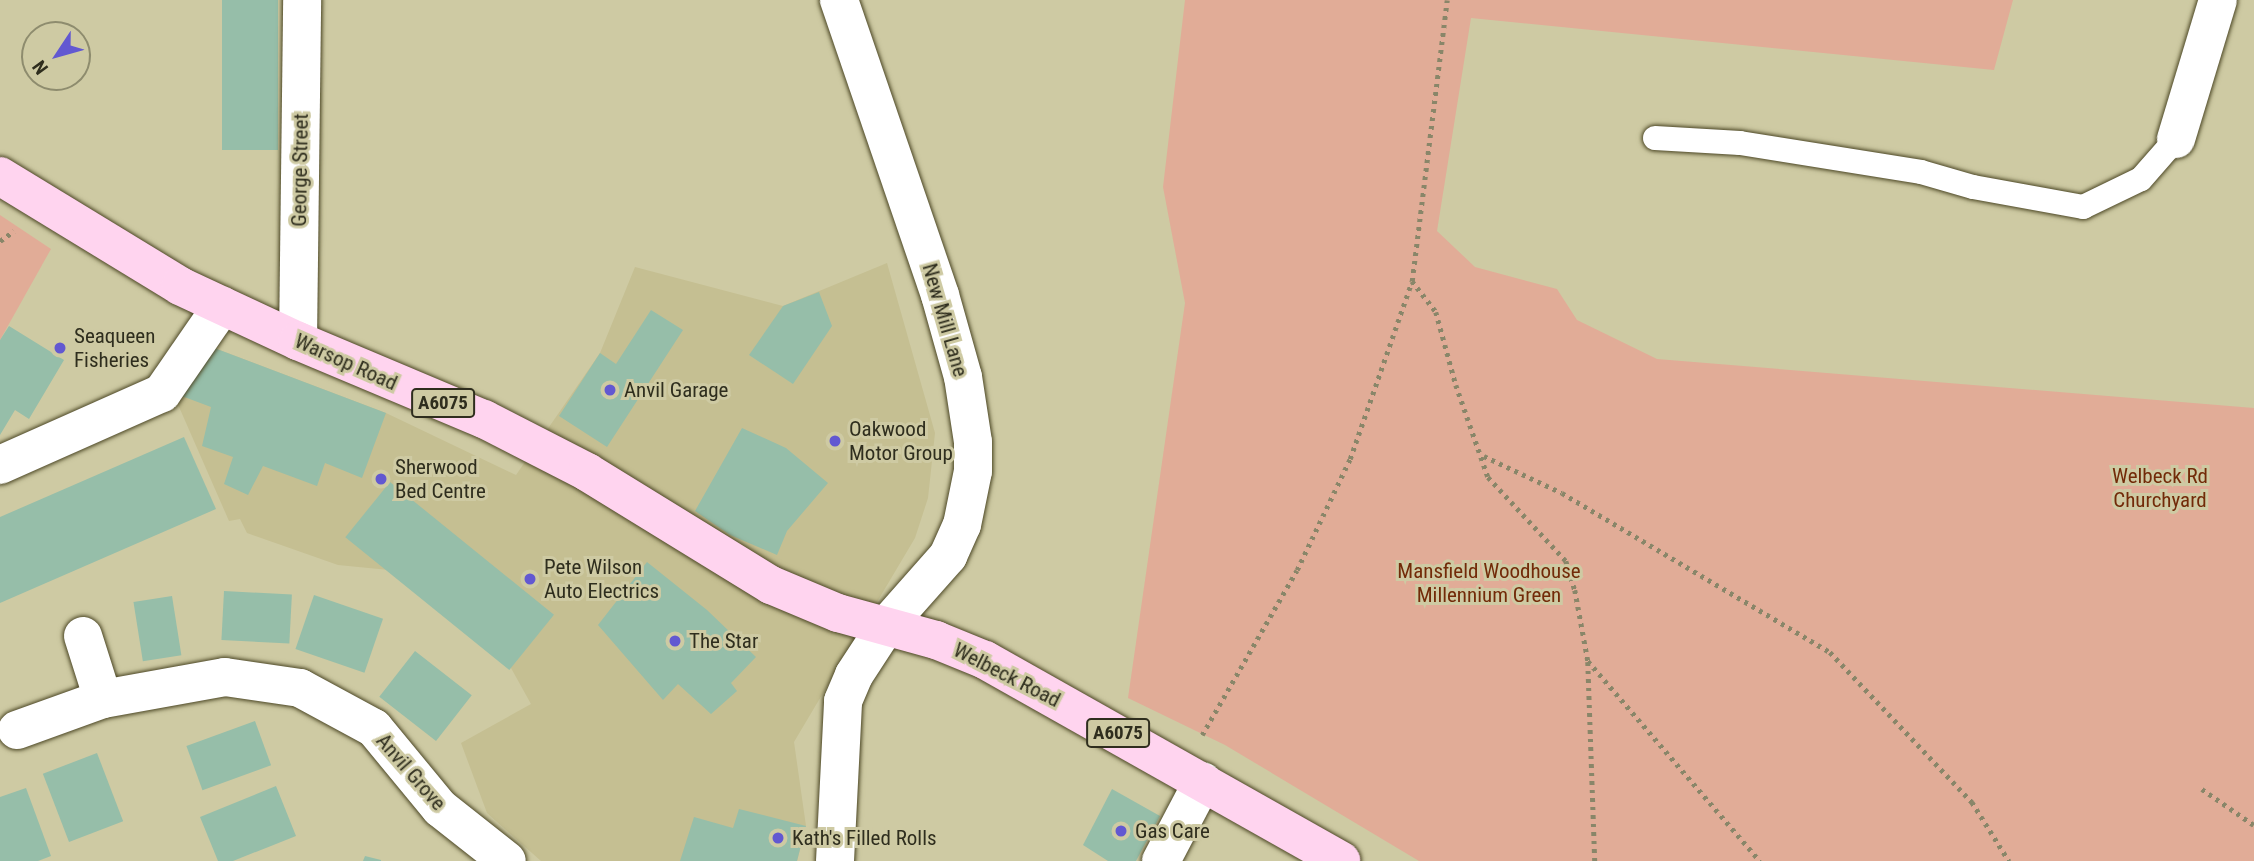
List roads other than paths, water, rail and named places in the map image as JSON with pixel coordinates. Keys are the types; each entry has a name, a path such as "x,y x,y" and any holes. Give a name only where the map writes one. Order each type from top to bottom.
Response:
{"main road":[{"name":"Warsop Road","path":"0,176 180,286 298,341 507,431 587,472 771,584 838,613 886,626"},
{"name":"Welbeck Road","path":"886,626 936,640 985,660 1341,861"}],"street":[{"name":"George Street","path":"298,341 302,0"},
{"name":"New Mill Lane","path":"835,861 843,701 854,675 886,626 940,566 957,539 973,471 973,442 962,377 940,295 839,0"},
{"path":"2176,139 2218,0"},
{"path":"0,465 162,393 222,306"},
{"path":"83,636 103,699"},
{"name":"Anvil Grove","path":"17,730 103,699 225,677 300,688 374,728 440,808 507,861"},
{"path":"1161,861 1203,781"}],"lane":[{"path":"1655,138 1740,143 1921,172 1973,187 2083,206 2141,179 2176,139"}],"place":[{"name":"Seaqueen Fisheries","path":"60,348"},
{"name":"Anvil Garage","path":"610,390"},
{"name":"Oakwood Motor Group","path":"835,441"},
{"name":"Sherwood Bed Centre","path":"381,479"},
{"name":"Pete Wilson Auto Electrics","path":"530,579"},
{"name":"The Star","path":"675,641"},
{"name":"Gas Care","path":"1121,831"},
{"name":"Kath's Filled Rolls","path":"778,838"}],"park label":[{"name":"Welbeck Rd Churchyard","path":"2160,488"},
{"name":"Mansfield Woodhouse Millennium Green","path":"1489,583"}]}
